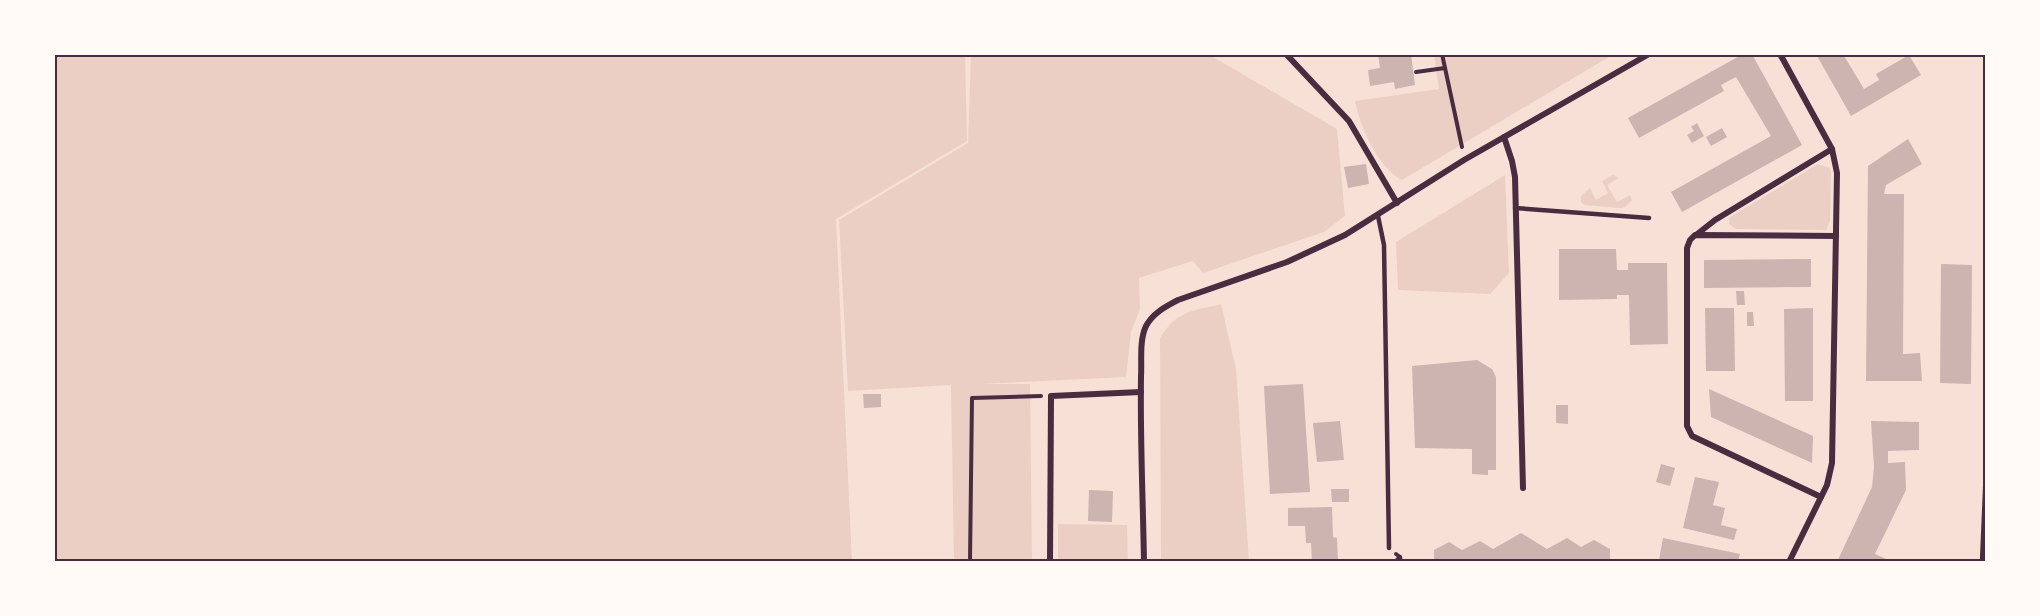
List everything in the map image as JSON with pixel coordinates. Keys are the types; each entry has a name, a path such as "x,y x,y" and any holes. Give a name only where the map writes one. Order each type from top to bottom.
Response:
{"street":[{"path":"1286,54 1349,121 1397,203"},
{"path":"1144,562 1142,337 1153,317 1164,308 1225,282 1287,262 1345,235 1464,159 1649,54"},
{"path":"1780,54 1832,149 1836,159 1837,174 1832,463 1827,485 1789,562"},
{"path":"1504,136 1514,168 1523,488"},
{"path":"1821,496 1692,436 1689,432 1687,426 1687,248 1695,235 1715,220 1832,149"},
{"path":"1695,235 1836,236"},
{"path":"1050,562 1051,396 1141,392"}],"lane":[{"path":"1515,208 1649,218"},
{"path":"1378,216 1384,245 1389,548"},
{"path":"1982,562 1986,468"}],"path":[{"path":"1443,54 1464,159"},
{"path":"1416,72 1445,68"},
{"path":"970,562 972,398 1051,396"},
{"path":"1395,562 1400,558"}],"shaded area":[{"path":"54,54 965,54 967,141 836,219 852,562 54,562"},
{"path":"971,54 1208,54 1337,129 1345,216 1324,232 1203,273 1193,261 1139,278 1140,309 1131,332 1126,377 980,384 1030,384 1032,562 954,562 951,385 848,391 839,220 968,143"},
{"path":"1434,54 1614,54 1402,180 1385,166 1371,146 1355,101 1439,89"},
{"path":"1818,164 1830,168 1831,173 1830,221 1826,230 1736,229 1729,224 1730,217"},
{"path":"1505,175 1509,273 1490,294 1398,290 1396,242"},
{"path":"1613,175 1619,178 1607,185 1617,202 1630,195 1632,200 1625,207 1584,205 1581,202 1581,196 1590,188 1596,200 1608,193 1602,181"},
{"path":"1221,304 1236,369 1249,562 1161,562 1160,338 1179,317"},
{"path":"1058,524 1127,525 1128,562 1058,562"}],"building":[{"path":"1378,54 1411,54 1415,85 1395,89 1394,82 1370,86 1368,70 1380,68"},
{"path":"1743,54 1752,54 1802,145 1682,212 1671,192 1771,136 1736,77 1721,85 1724,91 1639,138 1628,118"},
{"path":"1816,54 1843,54 1864,89 1879,80 1876,74 1909,55 1921,75 1851,116"},
{"path":"1697,123 1704,136 1692,143 1687,135 1694,131 1691,127"},
{"path":"1722,128 1727,137 1711,146 1706,137"},
{"path":"1908,139 1922,164 1886,185 1884,194 1904,194 1903,354 1920,353 1922,381 1866,381 1868,166"},
{"path":"1366,164 1369,184 1348,188 1344,167"},
{"path":"1559,249 1616,249 1617,270 1628,270 1628,263 1667,263 1668,344 1630,345 1629,295 1617,295 1617,299 1559,300"},
{"path":"1811,259 1811,287 1704,288 1704,260"},
{"path":"1941,264 1972,265 1971,384 1940,383"},
{"path":"1736,291 1744,291 1745,305 1737,305"},
{"path":"1705,308 1734,308 1735,371 1706,371"},
{"path":"1813,308 1813,401 1785,401 1784,309"},
{"path":"1747,312 1753,312 1754,326 1747,326"},
{"path":"1477,360 1492,369 1496,377 1496,470 1488,470 1488,475 1472,474 1472,449 1415,448 1412,366"},
{"path":"1303,384 1310,492 1270,494 1264,386"},
{"path":"1709,389 1813,436 1812,463 1711,417"},
{"path":"863,394 881,394 881,407 864,408"},
{"path":"1556,405 1568,405 1568,424 1556,423"},
{"path":"1340,421 1344,460 1317,462 1313,423"},
{"path":"1871,421 1919,422 1919,450 1888,451 1888,463 1905,462 1906,490 1875,554 1893,562 1837,562 1872,487 1874,467"},
{"path":"1661,464 1675,468 1670,486 1656,482"},
{"path":"1695,477 1719,482 1713,505 1725,508 1721,525 1737,529 1734,540 1683,528"},
{"path":"1331,489 1349,489 1349,502 1332,502"},
{"path":"1089,490 1113,491 1112,522 1088,521"},
{"path":"1332,507 1333,537 1337,538 1338,562 1312,562 1311,543 1306,543 1305,526 1288,526 1288,508"},
{"path":"1521,533 1547,549 1567,538 1581,547 1594,540 1610,549 1610,562 1434,562 1434,550 1449,542 1462,550 1480,541 1493,549"},
{"path":"1663,538 1740,554 1738,562 1659,560"}]}
